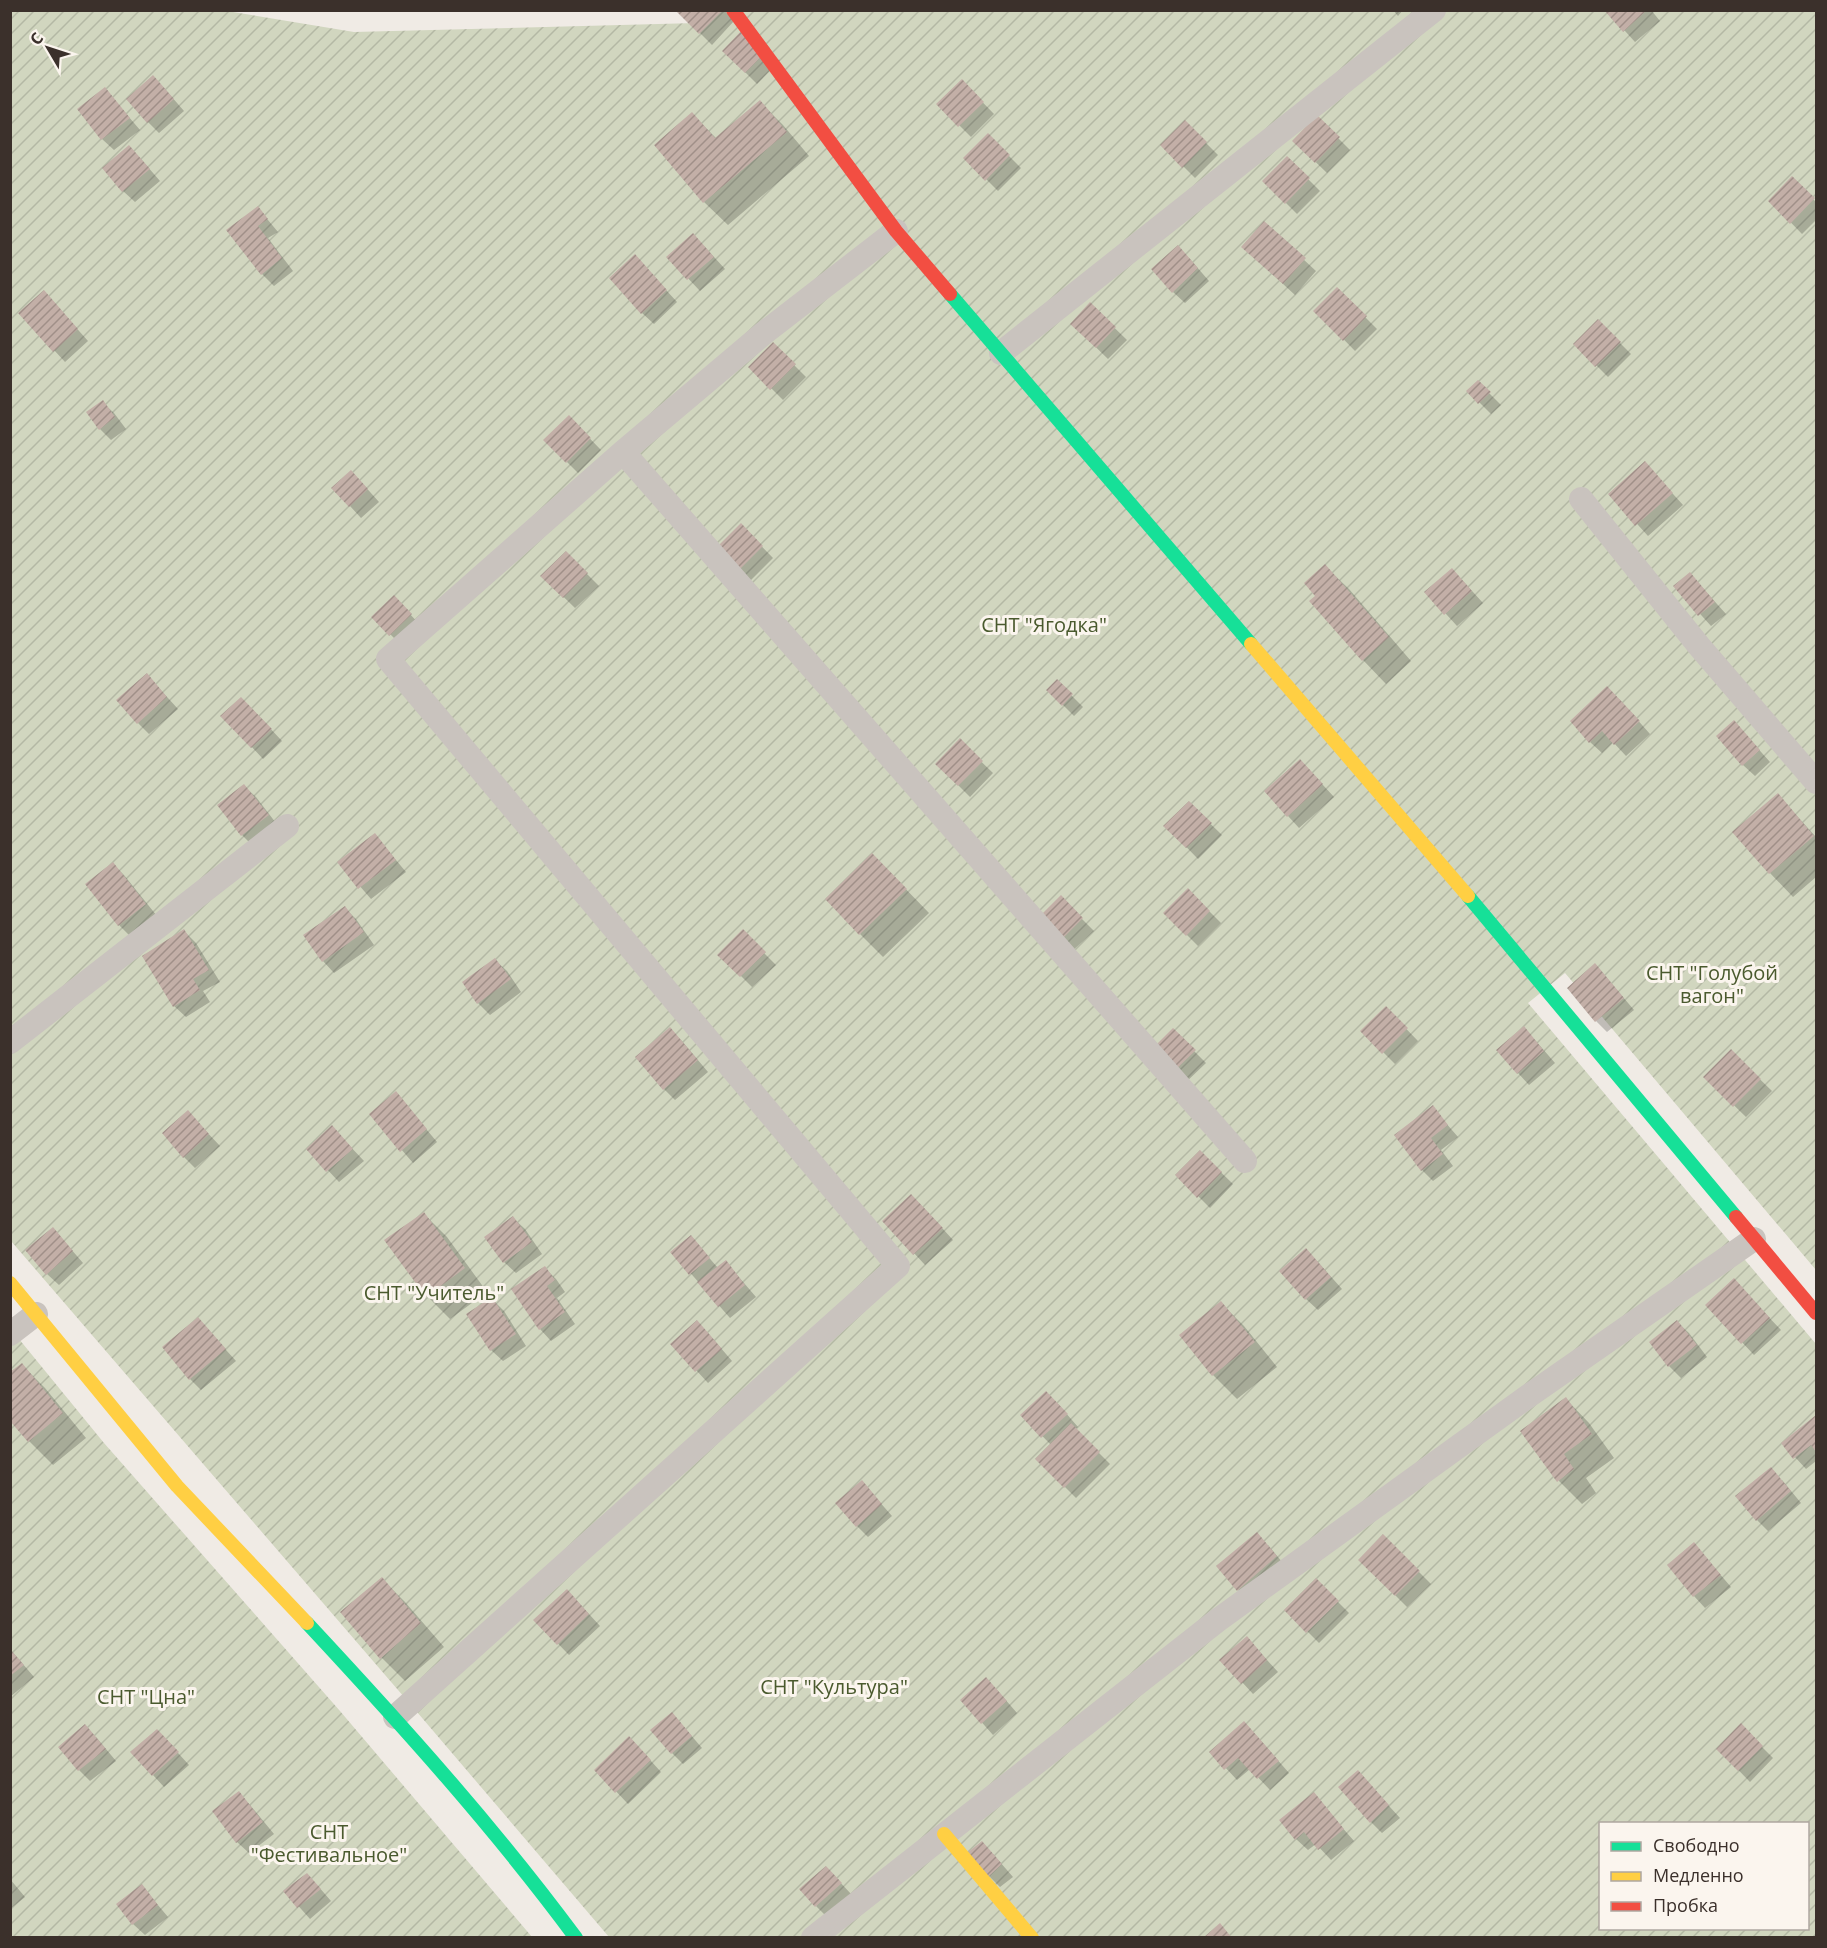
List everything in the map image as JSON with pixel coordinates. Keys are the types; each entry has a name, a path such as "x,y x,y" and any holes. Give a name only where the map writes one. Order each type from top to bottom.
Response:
{"street":[{"path":"733,10 896,231 1509,944 1816,1313"},
{"path":"10,1283 177,1486 395,1717 543,1893 576,1938"},
{"path":"944,1834 1032,1938"}],"lane":[{"path":"1001,353 1434,10"},
{"path":"395,1717 898,1266 388,659 623,452 764,333 896,231"},
{"path":"623,452 1245,1161"},
{"path":"1581,499 1699,646 1816,782"},
{"path":"10,1042 287,826"},
{"path":"813,1938 1218,1620 1527,1397 1754,1239"},
{"path":"10,1335 36,1314"}],"green space":[{"name":"СНТ \"Ягодка\"","path":"711,10 1816,11 1816,1270 1565,973 1528,1003 1816,1344 1816,1937 609,1937 11,1241 10,11 227,11 354,32 696,23"},
{"name":"СНТ \"Цна\"","path":"10,1328 104,1443 340,1711 532,1937 11,1937"}],"building":[{"path":"678,10 723,10 699,34 677,12"},
{"path":"1604,10 1647,10 1623,32"},
{"path":"747,25 770,48 745,73 722,51"},
{"path":"153,75 174,99 147,123 126,99"},
{"path":"962,79 984,102 958,127 936,104"},
{"path":"105,87 130,118 101,140 77,109"},
{"path":"760,100 787,132 703,203 654,145 692,112 715,138"},
{"path":"1317,115 1340,137 1315,163 1292,141"},
{"path":"1185,120 1207,142 1182,168 1160,145"},
{"path":"988,133 1010,155 985,181 963,158"},
{"path":"129,145 150,169 122,192 102,168"},
{"path":"1287,156 1310,178 1285,204 1262,181"},
{"path":"1792,176 1815,198 1790,224 1768,201"},
{"path":"258,206 268,219 258,226 282,258 261,275 226,230"},
{"path":"1264,221 1306,258 1283,284 1241,247"},
{"path":"693,233 714,257 687,280 666,257"},
{"path":"1178,245 1198,268 1172,293 1151,269"},
{"path":"635,254 667,290 641,314 609,278"},
{"path":"1337,287 1367,316 1343,341 1313,311"},
{"path":"44,290 78,329 53,352 18,313"},
{"path":"1090,302 1116,327 1096,348 1070,324"},
{"path":"1598,319 1621,342 1595,367 1573,344"},
{"path":"773,342 796,364 770,390 748,367"},
{"path":"1478,380 1491,392 1478,404 1466,391"},
{"path":"103,400 115,417 99,430 86,412"},
{"path":"569,415 591,438 566,463 543,440"},
{"path":"1645,461 1673,493 1635,526 1608,494"},
{"path":"351,470 368,489 349,507 331,488"},
{"path":"741,523 763,546 738,571 716,548"},
{"path":"566,551 588,573 563,598 540,576"},
{"path":"1325,564 1389,637 1362,661 1309,601 1315,596 1304,583"},
{"path":"1452,568 1472,591 1444,615 1424,592"},
{"path":"1690,572 1715,602 1698,616 1673,586"},
{"path":"394,595 412,614 389,636 371,617"},
{"path":"147,673 167,697 137,724 116,700"},
{"path":"1057,679 1073,694 1062,706 1046,690"},
{"path":"1607,686 1640,721 1614,745 1602,731 1589,743 1570,721"},
{"path":"241,697 272,729 251,748 220,716"},
{"path":"1734,720 1760,750 1742,766 1716,736"},
{"path":"960,738 983,761 958,786 935,764"},
{"path":"1300,759 1323,784 1287,817 1264,791"},
{"path":"244,784 269,815 241,836 217,805"},
{"path":"1778,793 1814,836 1769,874 1732,832"},
{"path":"1189,801 1212,823 1186,848 1163,826"},
{"path":"375,833 396,860 358,889 337,862"},
{"path":"872,853 907,889 859,935 825,899"},
{"path":"113,862 146,904 118,926 85,884"},
{"path":"1188,888 1210,911 1186,936 1163,913"},
{"path":"1061,895 1083,918 1058,943 1035,921"},
{"path":"345,906 364,932 322,962 303,935"},
{"path":"184,929 209,970 193,979 200,990 173,1007 142,956"},
{"path":"743,929 766,952 740,977 717,955"},
{"path":"495,958 511,979 477,1004 462,982"},
{"path":"1595,963 1624,998 1595,1022 1567,988"},
{"path":"1386,1006 1408,1028 1382,1054 1360,1031"},
{"path":"1524,1026 1544,1051 1517,1074 1496,1050"},
{"path":"670,1027 698,1060 663,1090 635,1057"},
{"path":"1173,1028 1196,1050 1170,1075 1148,1053"},
{"path":"1731,1049 1761,1079 1733,1107 1703,1077"},
{"path":"396,1091 427,1129 400,1152 369,1114"},
{"path":"1433,1105 1448,1125 1431,1138 1443,1154 1421,1171 1394,1135"},
{"path":"188,1110 209,1134 183,1158 162,1133"},
{"path":"332,1125 353,1149 326,1172 306,1149"},
{"path":"1200,1150 1222,1172 1197,1198 1175,1175"},
{"path":"911,1194 943,1228 913,1255 882,1221"},
{"path":"424,1212 465,1268 426,1297 384,1240"},
{"path":"513,1216 532,1242 503,1263 484,1237"},
{"path":"53,1227 73,1251 46,1275 25,1250"},
{"path":"691,1235 710,1258 689,1275 670,1252"},
{"path":"1306,1248 1331,1277 1305,1300 1279,1271"},
{"path":"726,1260 745,1285 718,1307 697,1282"},
{"path":"545,1266 555,1280 547,1286 565,1312 539,1330 511,1289"},
{"path":"1734,1278 1770,1318 1741,1344 1705,1305"},
{"path":"492,1297 516,1334 490,1351 466,1314"},
{"path":"1221,1301 1255,1342 1212,1376 1179,1335"},
{"path":"198,1317 226,1349 189,1380 162,1347"},
{"path":"697,1320 722,1349 695,1372 670,1344"},
{"path":"1677,1320 1697,1345 1668,1367 1649,1342"},
{"path":"22,1363 63,1413 28,1442 10,1421 10,1372"},
{"path":"1046,1391 1068,1414 1041,1438 1020,1415"},
{"path":"1566,1397 1592,1434 1564,1454 1574,1469 1557,1482 1520,1431"},
{"path":"1816,1415 1816,1452 1811,1445 1793,1459 1781,1443"},
{"path":"1071,1423 1100,1452 1064,1488 1035,1459"},
{"path":"1771,1467 1791,1491 1756,1521 1735,1496"},
{"path":"862,1480 882,1504 856,1527 835,1503"},
{"path":"1257,1532 1277,1556 1237,1591 1216,1566"},
{"path":"1383,1534 1420,1571 1395,1596 1358,1560"},
{"path":"1694,1542 1721,1575 1693,1597 1667,1565"},
{"path":"382,1577 421,1623 380,1659 340,1612"},
{"path":"1316,1578 1339,1601 1306,1633 1284,1610"},
{"path":"567,1589 589,1614 557,1645 533,1620"},
{"path":"1247,1636 1267,1660 1241,1684 1219,1660"},
{"path":"10,1649 24,1665 10,1676"},
{"path":"986,1677 1007,1701 981,1724 960,1700"},
{"path":"672,1712 692,1736 671,1754 650,1730"},
{"path":"1244,1721 1279,1761 1257,1779 1238,1758 1224,1770 1209,1752"},
{"path":"1741,1723 1763,1746 1738,1771 1716,1749"},
{"path":"85,1724 106,1749 78,1771 58,1747"},
{"path":"157,1729 179,1752 152,1776 130,1752"},
{"path":"629,1736 651,1760 615,1793 594,1770"},
{"path":"1358,1770 1389,1805 1370,1823 1338,1787"},
{"path":"239,1791 263,1822 236,1843 212,1811"},
{"path":"1314,1792 1344,1829 1318,1850 1304,1832 1295,1840 1279,1820"},
{"path":"982,1841 1002,1864 988,1877 967,1853"},
{"path":"826,1866 842,1883 815,1907 799,1889"},
{"path":"307,1873 321,1889 297,1908 283,1891"},
{"path":"142,1884 158,1905 132,1925 116,1904"},
{"path":"1220,1923 1232,1938 1203,1938"}],"traffic: fast":[{"path":"950,294 1251,644"},
{"path":"1468,896 1736,1217"},
{"path":"307,1623 446,1777 513,1856 576,1938"}],"traffic: slow":[{"path":"1251,644 1468,896"},
{"path":"10,1283 177,1486 307,1623"},
{"path":"944,1834 1032,1938"}],"traffic: jam":[{"path":"733,10 896,231 950,294"},
{"path":"1736,1217 1816,1313"}],"park label":[{"name":"СНТ \"Голубой вагон\"","path":"1712,984"},
{"name":"СНТ \"Учитель\"","path":"434,1293"},
{"name":"СНТ \"Культура\"","path":"834,1687"},
{"name":"СНТ \"Фестивальное\"","path":"329,1844"}]}
